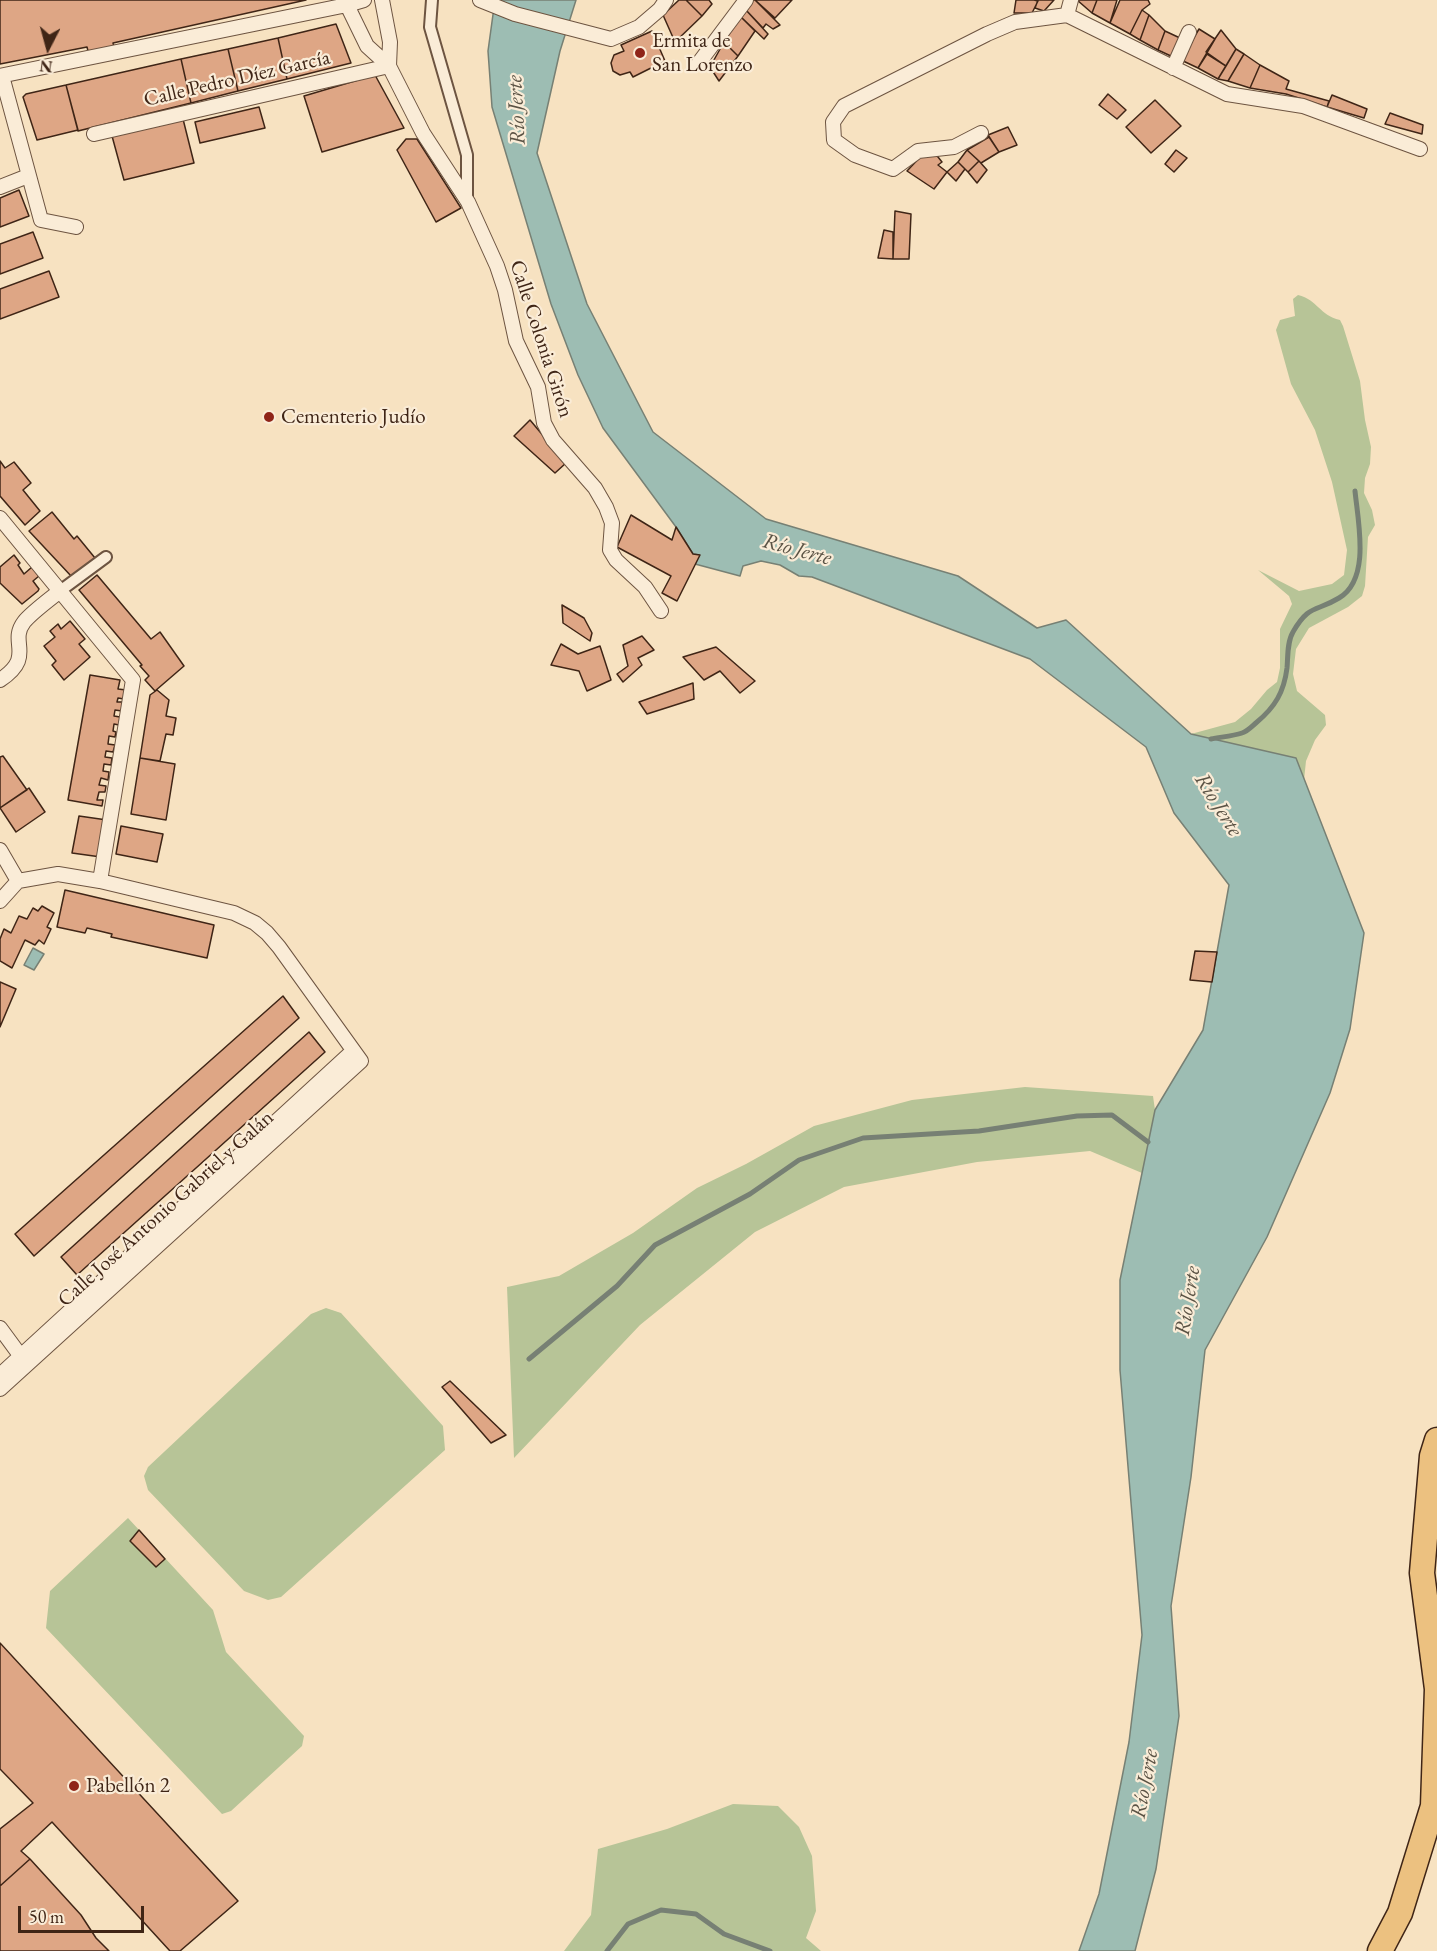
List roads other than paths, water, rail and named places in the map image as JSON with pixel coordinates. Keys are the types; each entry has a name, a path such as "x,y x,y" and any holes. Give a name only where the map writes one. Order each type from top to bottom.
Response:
{"highway":[{"path":"1383,1946 1400,1913 1433,1806 1437,1689 1422,1573 1432,1456 1437,1440"}],"street":[{"path":"76,227 41,220 1,76 364,0"},
{"name":"Calle Colonia Girón","path":"382,0 390,42 389,66"},
{"path":"432,0 430,27 467,155 468,202"},
{"path":"480,0 515,14 610,39 639,27 660,9 666,0"},
{"path":"698,64 746,0"},
{"path":"1067,15 1071,0"},
{"name":"Calle Colonia Girón","path":"347,5 367,46 389,66 423,133 468,202 497,266 505,290 516,341 538,387 544,423 553,440 595,488 606,507 612,523 610,550 616,560 645,587 661,611"},
{"path":"981,133 954,147 918,151 893,169 855,156 834,140 833,122 844,106 987,34 1015,22 1067,15 1227,94 1303,106 1420,149"},
{"path":"1173,68 1189,32"},
{"name":"Calle Pedro Díez García","path":"94,134 389,66"},
{"path":"0,187 28,176"},
{"path":"0,518 133,680 100,881 58,874 18,881 0,901"},
{"path":"0,680 16,667 20,658 20,630 24,622 60,591 106,557"},
{"path":"0,850 18,881"},
{"name":"Calle José Antonio Gabriel y Galán","path":"0,1389 24,1360 357,1056 279,947 255,923 234,913 100,881"},
{"path":"0,1328 24,1360"},
{"name":"Calle José Antonio Gabriel y Galán","path":"0,1376 24,1360"}],"water":[{"name":"Río Jerte","path":"495,0 576,0 560,51 537,153 587,304 653,432 766,519 958,576 1037,628 1066,620 1191,734 1296,758 1364,933 1350,1029 1330,1093 1267,1237 1205,1350 1191,1477 1171,1606 1179,1716 1156,1869 1135,1951 1079,1951 1099,1894 1129,1742 1142,1635 1120,1370 1120,1280 1155,1110 1203,1030 1229,885 1174,813 1146,747 1030,659 812,577 799,576 780,565 761,561 743,566 740,576 695,564 699,555 693,554 676,527 603,428 578,375 551,304 492,107 488,51"},
{"path":"33,948 44,954 34,970 24,965"}],"waterway":[{"path":"1211,739 1244,732 1269,711 1284,684 1288,650 1293,632 1309,613 1339,598 1349,589 1359,564 1360,549 1355,491"},
{"path":"529,1359 617,1286 655,1245 750,1194 799,1160 863,1138 979,1131 1077,1116 1112,1115 1148,1142"},
{"path":"607,1951 628,1924 661,1910 696,1914 724,1934 770,1951"}],"place":[{"name":"Ermita de San Lorenzo","path":"640,53"},
{"name":"Cementerio Judío","path":"269,417"},
{"name":"Pabellón 2","path":"74,1786"}]}
